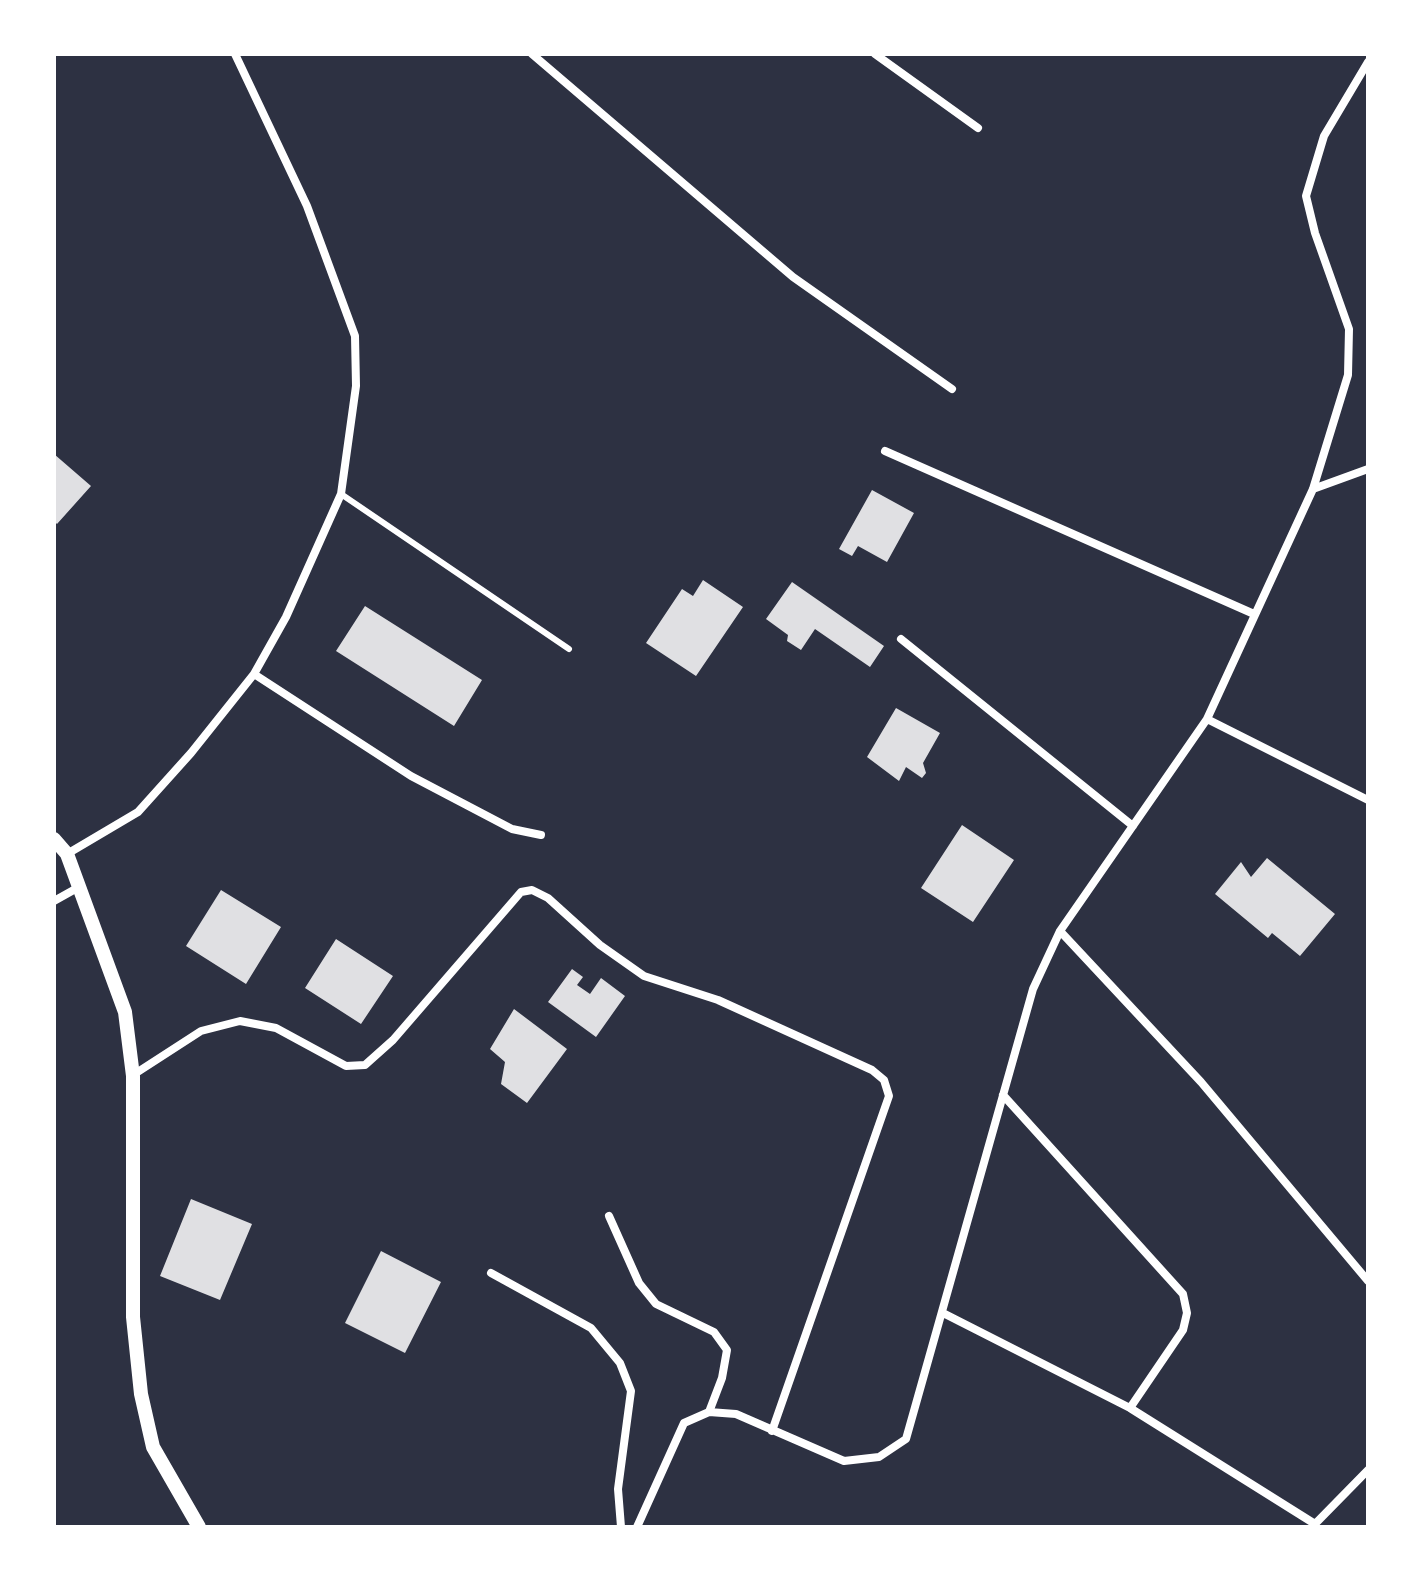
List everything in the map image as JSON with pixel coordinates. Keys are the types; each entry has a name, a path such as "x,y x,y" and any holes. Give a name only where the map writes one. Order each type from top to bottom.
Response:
{"street":[{"path":"67,854 138,812 191,753 254,674 286,617 341,494 356,386 355,336 307,206 235,54"},
{"path":"532,54 793,277 952,389"},
{"path":"875,54 978,128"},
{"path":"637,1527 684,1423 709,1412 736,1414 844,1461 879,1457 906,1439 1033,989 1060,931 1207,719 1313,489 1348,375 1349,329 1315,233 1306,196 1324,136 1368,62"},
{"path":"885,451 1254,614"},
{"path":"1313,489 1368,469"},
{"path":"901,639 1133,826"},
{"path":"254,674 411,776 512,829 541,835"},
{"path":"1207,719 1368,800"},
{"path":"54,839 67,854 125,1012 133,1076 133,1317 141,1394 153,1447 199,1527"},
{"path":"54,901 79,887"},
{"path":"133,1076 201,1031 240,1021 276,1028 346,1066 365,1065 393,1040 521,892 532,890 548,898 600,945 644,976 718,1000 872,1070 884,1080 889,1096 772,1431"},
{"path":"1060,931 1201,1082 1368,1281"},
{"path":"1003,1095 1183,1294 1187,1313 1183,1330 1130,1408"},
{"path":"609,1216 639,1283 656,1304 714,1332 727,1350 722,1378 709,1412"},
{"path":"491,1273 591,1328 620,1363 631,1391 618,1489 621,1527"},
{"path":"943,1313 1130,1408 1315,1524 1368,1470"}],"lane":[{"path":"341,494 569,649"}],"building":[{"path":"54,454 91,486 57,524 54,521"},
{"path":"872,490 914,513 887,562 858,546 852,556 839,549"},
{"path":"703,580 743,607 696,676 646,643 682,589 693,596"},
{"path":"792,582 884,646 870,667 815,629 801,650 787,641 788,635 766,619"},
{"path":"365,606 482,680 454,726 336,651"},
{"path":"896,708 940,733 923,763 926,773 922,778 906,767 899,781 867,757"},
{"path":"962,825 1014,860 973,922 921,888"},
{"path":"1267,858 1335,914 1300,956 1272,933 1268,938 1215,894 1241,862 1251,877"},
{"path":"221,890 281,927 246,984 186,946"},
{"path":"336,939 393,976 361,1024 305,988"},
{"path":"572,969 583,977 577,985 590,994 601,978 625,996 596,1037 548,1002"},
{"path":"514,1009 567,1049 527,1103 501,1084 505,1062 490,1049"},
{"path":"191,1199 252,1224 220,1300 160,1276"},
{"path":"381,1251 441,1282 405,1353 345,1323"}]}
